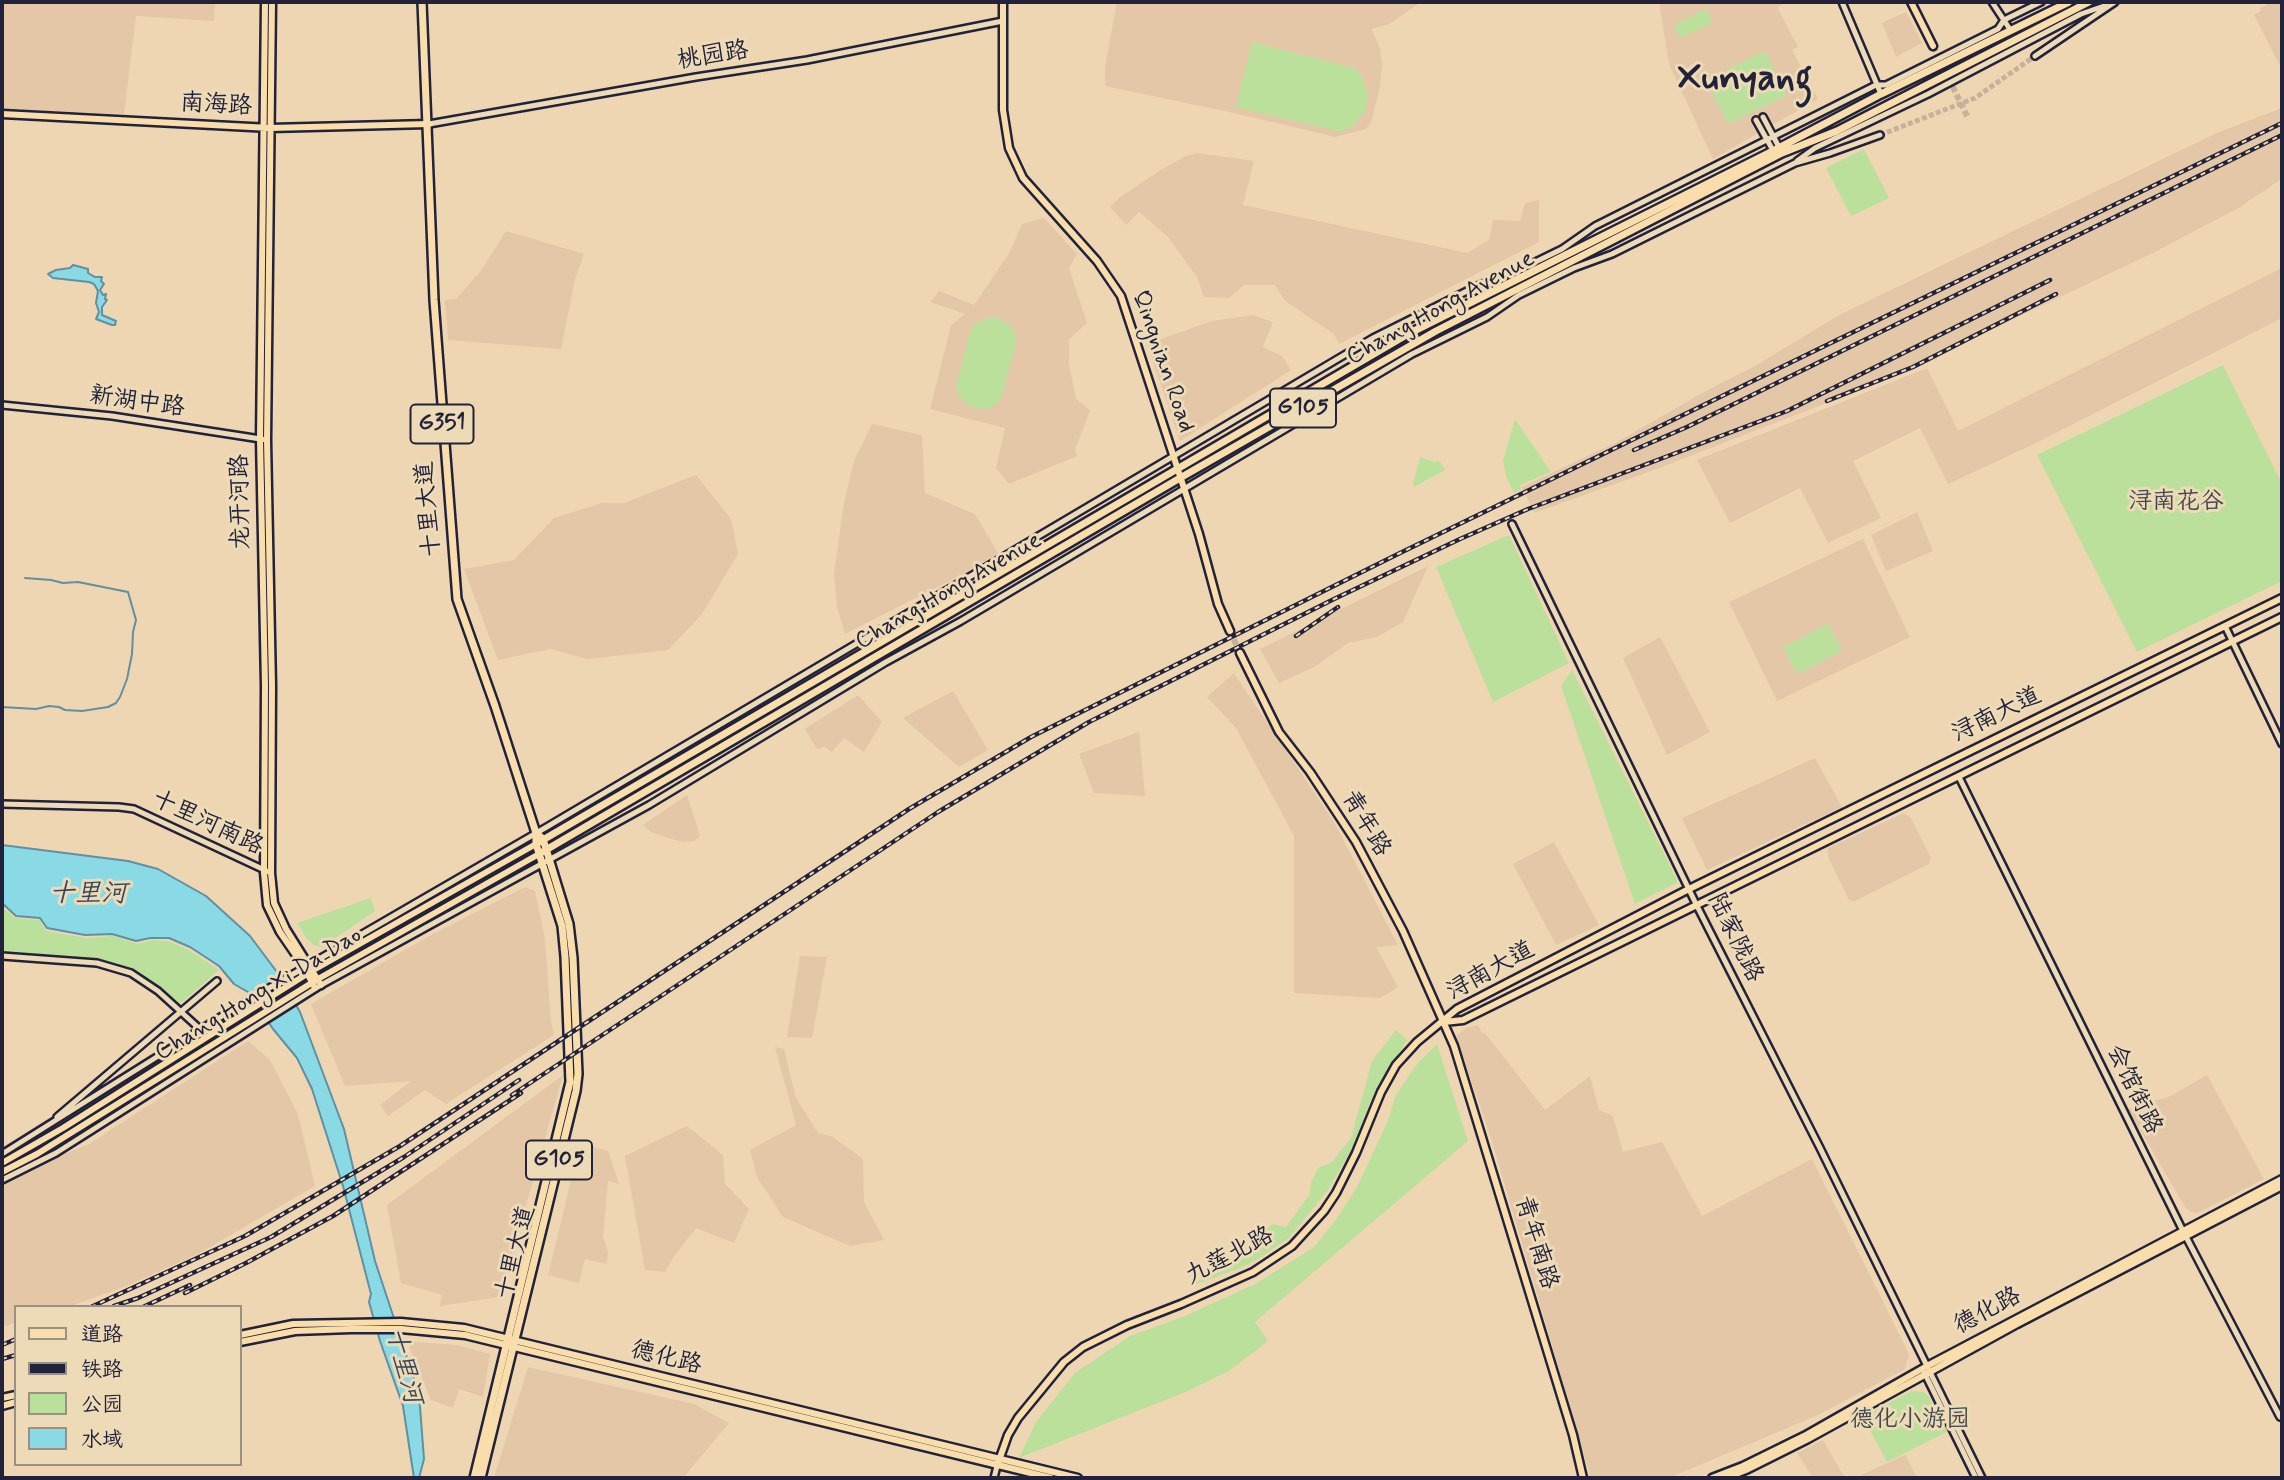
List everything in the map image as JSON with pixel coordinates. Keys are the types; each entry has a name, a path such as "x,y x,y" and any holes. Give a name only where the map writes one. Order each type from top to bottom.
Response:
{"highway":[{"name":"十里大道","path":"422,2 434,300 457,598 536,833 547,850 569,924 578,1074 576,1091 474,1478"},
{"name":"Chang Hong Avenue","path":"540,842 1179,474 1448,324 1777,152 1881,94 2069,2"},
{"name":"Chang Hong Avenue","path":"539,854 1179,474 1408,334 1777,152 1837,131 2089,2"},
{"name":"十里大道","path":"481,1478 570,1082 562,926 539,854 540,842"}],"main road":[{"name":"龙开河路","path":"265,2 267,128 264,440 272,686 267,871 274,903 308,969 313,986"},
{"name":"龙开河路","path":"267,128 272,2"},
{"name":"Qingnian Road","path":"1003,2 1003,110 1009,148 1023,178 1097,261 1121,296 1179,474"},
{"path":"1911,2 1933,46"},
{"name":"南海路","path":"2,114 267,128 429,124"},
{"path":"1179,474 1218,604 1230,631"},
{"name":"浔南大道","path":"1443,1022 1457,1009 1690,889 2282,598"},
{"name":"浔南大道","path":"1443,1022 1462,1020 2282,617"},
{"name":"青年路","path":"1240,653 1279,732 1310,772 1356,842 1403,931 1443,1022"},
{"name":"Chang Hong Xi Da Dao","path":"2,1163 63,1129 243,1014 308,969 540,842"},
{"name":"Chang Hong Xi Da Dao","path":"2,1172 37,1154 250,1026 342,967 539,854"},
{"name":"九莲北路","path":"998,1463 1007,1435 1018,1418 1064,1362 1083,1347 1127,1325 1253,1272 1292,1246 1324,1212 1336,1193 1381,1092 1396,1065 1417,1042 1443,1022"},
{"name":"青年南路","path":"1443,1022 1454,1046 1573,1435 1583,1478"},
{"name":"德化路","path":"1712,1478 1804,1436 2282,1179"},
{"name":"德化路","path":"2184,1234 2282,1185"},
{"name":"德化路","path":"242,1335 293,1324 366,1326"},
{"name":"德化路","path":"242,1342 295,1331 366,1326 464,1328 510,1343 1051,1478"},
{"name":"德化路","path":"1726,1478 1808,1439 1926,1371"},
{"name":"德化路","path":"998,1463 1078,1478"}],"street":[{"path":"1842,2 1881,94"},
{"path":"1992,2 2011,31"},
{"path":"308,969 1373,338 1478,286 1562,249 1595,226 1876,85 1886,85 1998,29 2004,20 2041,2"},
{"path":"1815,148 1928,94 2081,14 2113,3"},
{"path":"2035,57 2113,3"},
{"name":"桃园路","path":"429,124 807,60 1003,21"},
{"path":"1763,117 1777,152"},
{"path":"1756,120 1770,138"},
{"path":"1795,163 1837,131"},
{"path":"313,986 649,805 886,662 1412,355 1487,317 1519,295 1574,268 1612,254 1795,163 1880,135"},
{"name":"新湖中路","path":"2,405 112,416 264,440"},
{"name":"陆家陇路","path":"1512,524 1696,904 1820,1149 1926,1371"},
{"path":"2225,626 2282,744"},
{"name":"会馆街路","path":"1959,777 2184,1234 2280,1417"},
{"name":"十里河南路","path":"2,804 134,809 267,871"},
{"path":"2,956 97,963 131,973 158,991 201,1030"},
{"path":"2,1154 238,1006 298,975"},
{"path":"20,1152 218,981"},
{"path":"2,1180 56,1153 250,1026"},
{"path":"1926,1371 1976,1478"},
{"path":"1926,1371 1982,1478"},
{"name":"九莲北路","path":"994,1478 998,1463"}],"shaded area":[{"path":"2,2 215,2 214,21 136,16 124,114 2,109"},
{"path":"1117,2 1421,2 1389,24 1372,29 1380,49 1382,65 1380,87 1371,123 1366,129 1335,137 1105,86 1105,67"},
{"path":"1659,2 1787,2 1777,7 1798,47 1792,50 1818,99 1713,159 1669,64"},
{"path":"2272,2 2282,2 2282,63 2279,64 2254,15 2261,11 2260,8"},
{"path":"1906,12 1922,43 1896,57 1882,23"},
{"path":"2282,108 2282,179 2240,207 2153,253 1878,383 1654,470 1534,513 1522,487 1615,443 1755,366 1841,314 2219,132"},
{"path":"1197,153 1254,161 1243,205 1467,253 1489,240 1493,220 1520,221 1525,203 1539,200 1539,242 1339,344 1334,334 1285,301 1275,285 1244,285 1229,298 1204,297 1197,277 1168,237 1139,212 1126,225 1110,207 1159,171"},
{"path":"1044,218 1077,254 1069,268 1087,323 1069,339 1069,364 1076,399 1090,410 1075,450 1077,456 1009,484 996,468 1005,428 930,409 951,325 965,314 931,302 939,291 974,305 1010,252 1022,224"},
{"path":"506,231 584,254 575,279 561,349 448,340 445,300 456,299 480,272"},
{"path":"2282,268 2282,318 2034,444 1948,484 1920,428 1853,461 1881,518 1828,543 1800,488 1730,523 1697,460 1927,368 1958,431"},
{"path":"1253,315 1273,322 1263,347 1282,356 1291,370 1180,441 1147,344 1212,321"},
{"path":"872,424 922,435 925,493 975,514 998,553 963,574 845,634 837,607 834,573 844,503 854,461"},
{"path":"696,475 731,519 738,554 702,614 668,650 587,659 550,649 498,660 464,569 514,560 554,518 602,503 624,503"},
{"path":"1917,512 1933,551 1886,571 1871,535"},
{"path":"1863,539 1910,637 1777,701 1729,602"},
{"path":"1428,566 1403,622 1377,637 1348,643 1314,667 1279,683 1260,649"},
{"path":"1660,637 1710,732 1667,755 1623,658"},
{"path":"1234,673 1334,822 1398,945 1376,947 1398,987 1380,998 1294,993 1294,836 1236,728 1207,697"},
{"path":"953,691 988,750 959,767 903,718"},
{"path":"858,695 882,722 864,752 844,738 832,752 825,747 817,749 805,729"},
{"path":"1139,732 1145,796 1094,793 1079,754"},
{"path":"1815,758 1842,807 1707,870 1682,818"},
{"path":"687,795 700,836 694,841 683,842 668,838 651,832 643,825"},
{"path":"1904,813 1911,818 1931,858 1929,864 1855,901 1849,900 1828,857 1828,848"},
{"path":"1554,842 1599,925 1556,945 1513,864"},
{"path":"525,887 535,891 545,939 554,1035 446,1104 425,1090 388,1116 380,1105 411,1081 345,1086 311,1004 431,935"},
{"path":"800,956 827,957 812,1038 787,1037"},
{"path":"1478,1025 1545,1110 1590,1076 1599,1110 1613,1116 1623,1152 1662,1142 1702,1216 1812,1159 1909,1354 1905,1369 1818,1415 1669,1478 1591,1478 1491,1138 1456,1036 1466,1028"},
{"path":"248,1041 270,1060 298,1114 315,1186 198,1254 129,1285 74,1305 14,1305 14,1324 2,1327 2,1179 89,1144"},
{"path":"775,1047 784,1049 796,1098 818,1133 833,1137 863,1159 864,1202 884,1240 850,1246 783,1217 757,1177 750,1150 796,1125"},
{"path":"563,1075 500,1297 440,1306 442,1295 401,1283 387,1205"},
{"path":"2207,1075 2264,1179 2198,1213 2185,1207 2128,1109 2144,1102 2167,1098"},
{"path":"687,1126 723,1155 725,1184 749,1209 734,1243 696,1228 665,1272 645,1270 625,1156"},
{"path":"580,1143 608,1151 619,1184 608,1181 603,1237 608,1251 607,1264 585,1259 579,1283 548,1275"},
{"path":"407,1341 457,1345 490,1354 483,1397 459,1389 453,1408 431,1400"},
{"path":"528,1367 694,1404 729,1423 683,1478 494,1478"},
{"path":"1823,1440 1845,1478 1813,1478 1797,1453"},
{"path":"1905,1455 1917,1478 1855,1478"}],"green space":[{"path":"1706,9 1712,23 1680,38 1674,25"},
{"path":"1252,42 1354,68 1362,76 1367,91 1363,114 1352,127 1341,132 1236,107"},
{"path":"1765,51 1787,95 1728,124 1706,80"},
{"path":"1864,149 1889,198 1851,216 1826,168"},
{"path":"989,317 998,318 1011,326 1016,344 1001,398 996,405 983,410 968,406 958,394 956,386 970,331 975,324"},
{"name":"浔南花谷","path":"2223,365 2282,484 2282,581 2137,652 2037,455"},
{"path":"1515,419 1551,472 1520,485 1521,490 1514,493 1503,461"},
{"path":"1420,457 1435,462 1439,460 1445,470 1414,487 1413,484"},
{"path":"1509,535 1569,663 1493,702 1436,567"},
{"path":"1828,624 1842,651 1797,674 1783,647"},
{"path":"1572,670 1678,882 1635,904 1561,686"},
{"path":"371,898 375,911 322,947 307,939 297,923"},
{"path":"2,907 15,918 40,920 46,931 86,938 113,936 137,944 152,940 168,941 189,950 219,970 180,1004 133,971 98,960 2,954"},
{"path":"1396,1030 1407,1040 1371,1100 1353,1147 1328,1190 1289,1238 1240,1268 1189,1287 1240,1254 1272,1224 1286,1227 1310,1194 1311,1182 1319,1167 1331,1163 1351,1138 1372,1061"},
{"path":"1437,1044 1468,1141 1255,1322 1268,1341 1229,1371 1188,1391 1019,1458 1036,1422 1075,1373 1130,1336 1185,1316 1257,1283 1314,1247 1357,1187 1387,1123 1396,1095 1417,1064"},
{"name":"德化小游园","path":"1911,1391 1924,1392 1929,1397 1947,1432 1887,1462 1863,1417"}],"water":[{"path":"73,265 88,269 88,273 95,277 102,277 104,284 100,290 103,295 106,294 107,300 102,307 102,315 116,321 115,325 96,319 99,312 96,303 98,291 94,284 53,278 48,274"},
{"name":"十里河","path":"2,845 128,861 158,869 206,896 250,936 277,972 300,1012 344,1129 375,1261 419,1394 424,1459 419,1478 414,1478 403,1406 369,1302 371,1294 343,1186 312,1089 297,1058 248,992 234,984 219,966 190,947 169,938 136,941 112,934 85,935 47,928 40,918 16,916 2,903"}],"waterway":[{"path":"2,707 36,709 49,706 82,711 108,707 120,697 132,654 136,620 128,592 78,582 63,583 25,578"}],"tunnel":[{"path":"1933,46 1968,118"},
{"path":"1880,135 1975,98 2035,56"},
{"path":"1230,631 1240,653"}],"railway":[{"path":"95,1305 245,1236 400,1146 909,809 1031,737 1398,554 2282,123"},
{"path":"1634,450 1687,427 2282,135"},
{"path":"512,1095 938,812 1089,722 1460,539 1528,509 1787,411 2050,280"},
{"path":"1827,401 1913,367 2056,294"},
{"path":"1296,636 1338,607"},
{"path":"117,1305 271,1237 404,1157 519,1080"},
{"path":"185,1293 333,1216 521,1093"},
{"path":"147,1305 190,1285"},
{"path":"2,1345 14,1340"},
{"path":"2,1359 14,1356"}],"district":[{"name":"Xunyang","path":"1745,81"}]}
